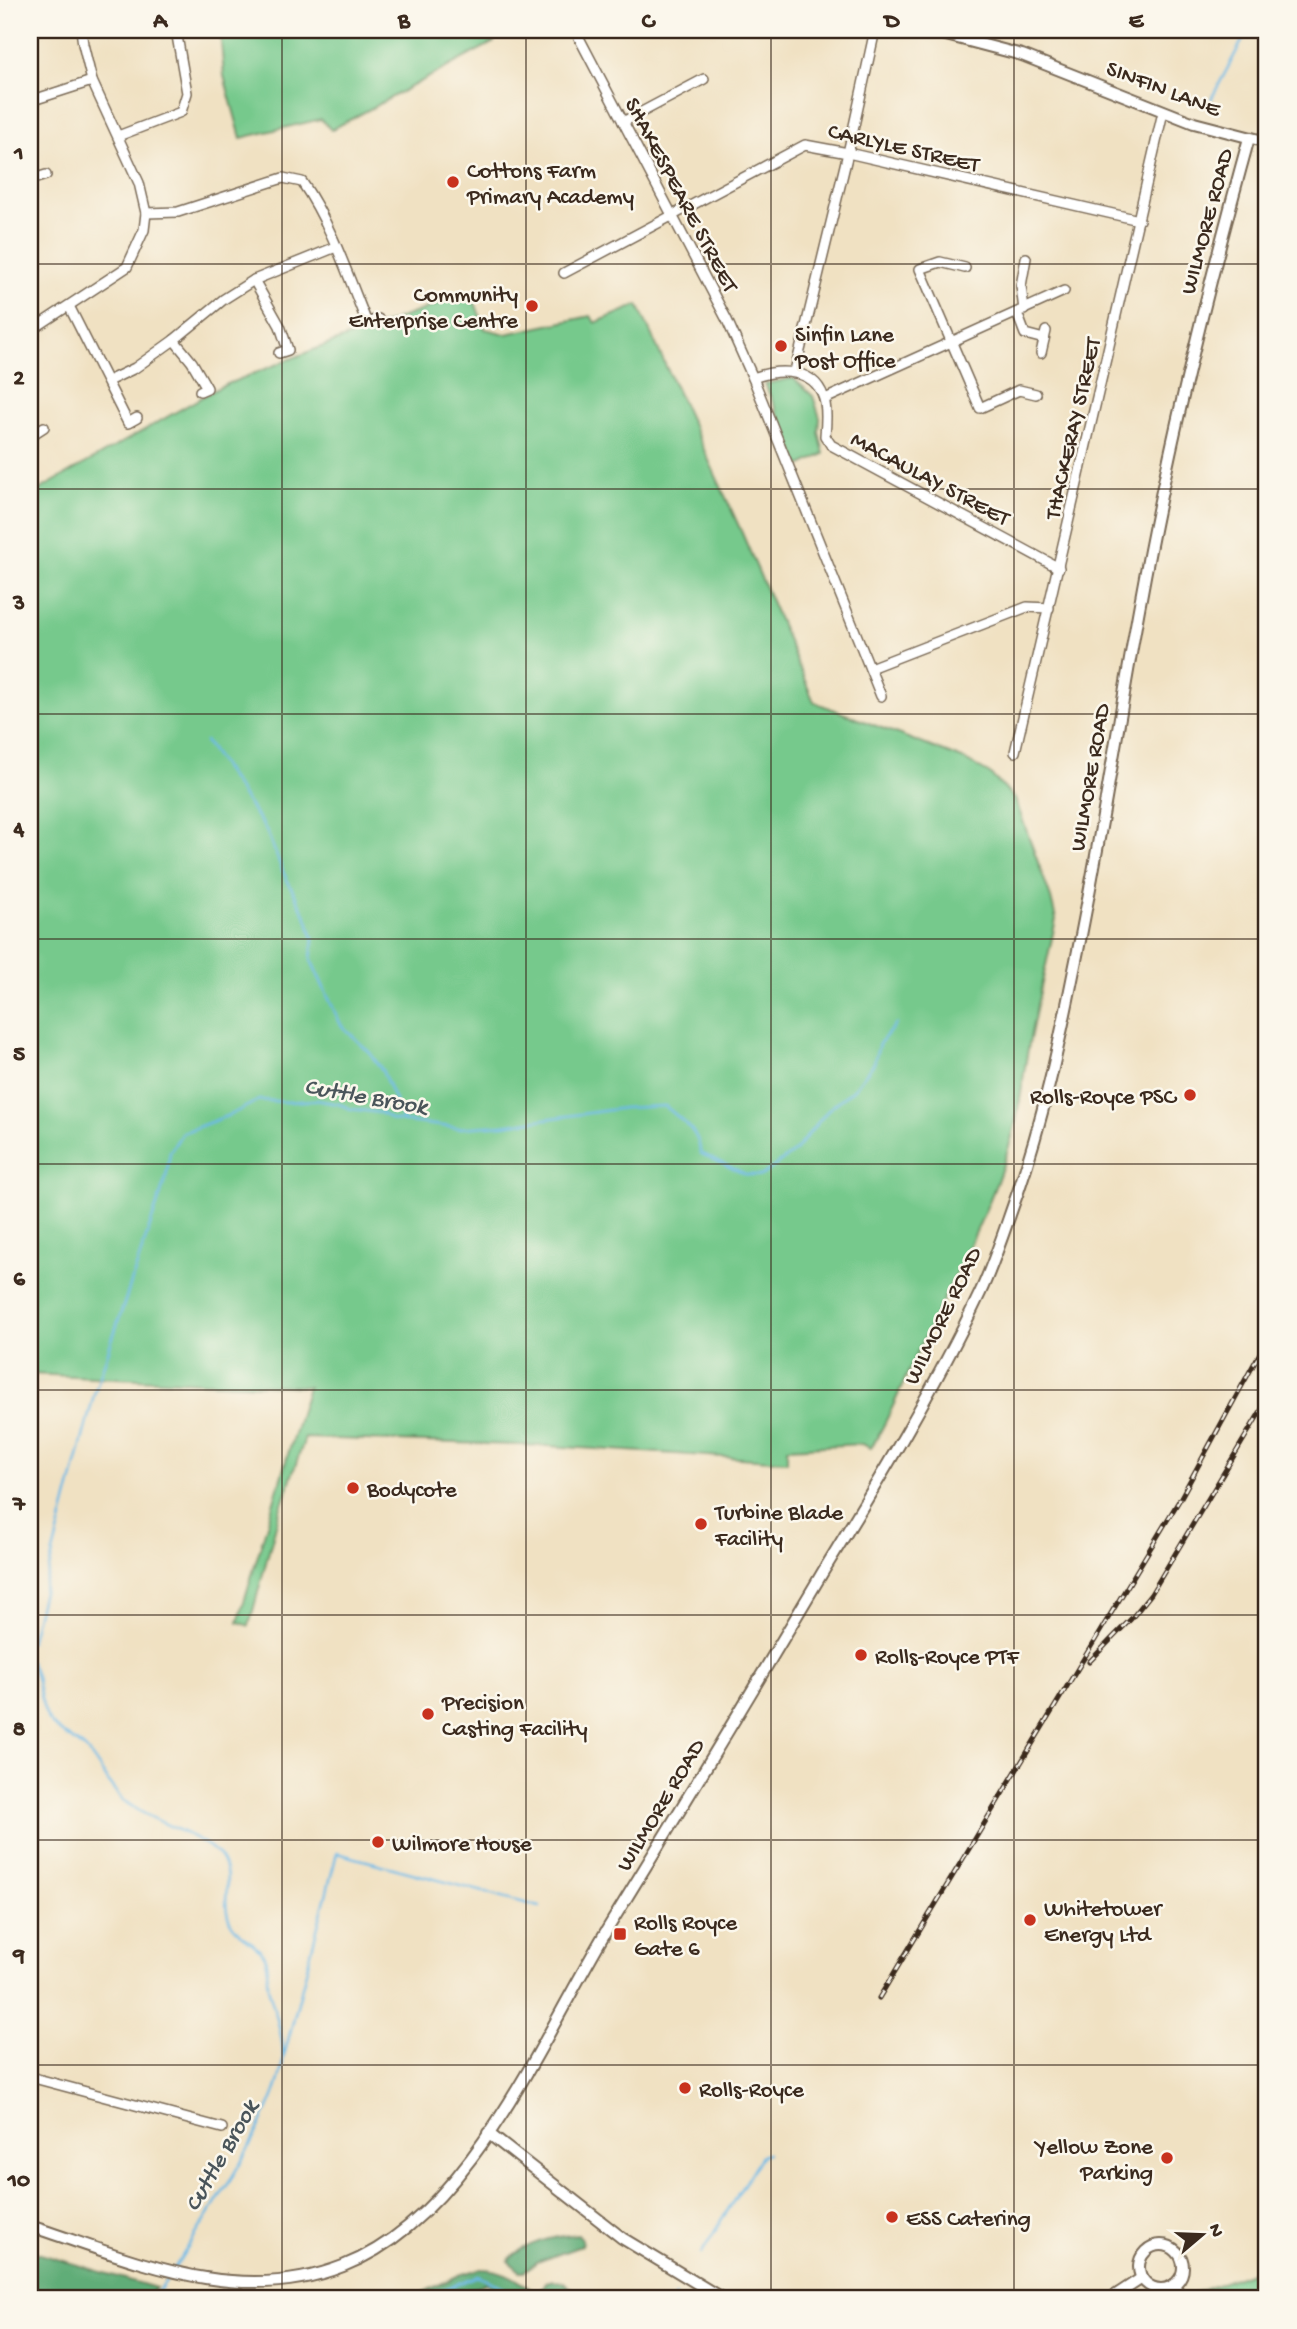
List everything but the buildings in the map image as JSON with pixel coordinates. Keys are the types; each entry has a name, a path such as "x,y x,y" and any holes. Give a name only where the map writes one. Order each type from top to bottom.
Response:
{"street":[{"path":"30,331 127,267 144,230 146,213 139,183 92,81 82,30"},
{"path":"118,136 181,112 187,93 176,30"},
{"name":"SHAKESPEARE STREET","path":"576,30 727,320 753,377 881,696"},
{"path":"795,371 875,30"},
{"name":"SINFIN LANE","path":"927,30 1022,55 1163,112 1267,142"},
{"path":"623,122 704,79"},
{"path":"30,101 92,81"},
{"name":"THACKERAY STREET","path":"1015,752 1163,112"},
{"name":"WILMORE ROAD","path":"30,2226 186,2275 217,2282 261,2284 296,2280 350,2264 398,2236 452,2181 488,2133 881,1474 983,1286 1032,1149 1056,1058 1087,909 1141,594 1174,435 1214,266 1249,138"},
{"name":"CARLYLE STREET","path":"564,272 805,145 1139,219"},
{"path":"30,163 32,179 46,175"},
{"path":"146,213 178,212 283,178 302,182 313,198 336,247 367,323 378,319"},
{"path":"108,381 135,368 224,299 254,280 336,247"},
{"path":"1026,258 1021,286 1021,312 1025,334 1045,335 1041,353"},
{"path":"965,268 940,262 920,269 980,408 1019,390 1036,394"},
{"path":"254,280 280,326 288,350 279,353"},
{"path":"753,377 771,371 795,371 815,383 825,399 1064,291"},
{"path":"69,306 128,423 137,418"},
{"path":"174,340 192,362 207,388 200,391"},
{"name":"MACAULAY STREET","path":"825,399 825,436 831,445 1059,568"},
{"path":"30,436 44,427"},
{"path":"870,668 1027,607 1049,608"},
{"path":"30,2077 222,2128"},
{"path":"488,2133 622,2238 723,2299"},
{"path":"1165,2246 1176,2252 1182,2263 1181,2275 1173,2285 1160,2289 1146,2284 1142,2278 1139,2266 1143,2254 1153,2247 1165,2246"},
{"path":"1110,2299 1142,2278"},
{"path":"1173,2285 1184,2299"}],"green space":[{"path":"220,30 488,30 494,42 331,130 321,119 241,138 224,76"},
{"path":"471,292 485,329 506,334 591,316 595,323 638,305 742,533 814,702 965,760 990,774 1015,799 1056,919 1031,1033 1016,1120 992,1196 871,1448 862,1444 787,1448 787,1461 548,1446 305,1438 280,1510 249,1626 238,1622 308,1387 30,1374 30,495 220,387"},
{"path":"793,378 813,396 820,418 819,432 824,454 800,466 765,384"},
{"path":"578,2234 582,2239 581,2246 537,2262 524,2271 520,2271 508,2261 532,2244"},
{"path":"30,2251 156,2288 147,2299 30,2299"},
{"path":"1267,2266 1267,2299 1200,2299 1195,2293"},
{"path":"479,2269 506,2274 542,2299 507,2299 487,2283 467,2290 451,2291 438,2299 410,2299 459,2275"},
{"path":"546,2282 564,2282 582,2299 551,2296 542,2289"}],"waterway":[{"name":"Cuttle Brook","path":"1209,103 1248,30"},
{"path":"205,741 266,830 284,874 308,920 313,939 311,960 341,1025 370,1053 382,1070 404,1122"},
{"name":"Cuttle Brook","path":"30,1642 95,1391 166,1178 170,1152 182,1133 232,1114 259,1100 316,1100 381,1113 392,1120 459,1128 503,1125 624,1108 665,1106 693,1132 700,1153 745,1174 761,1176 794,1152 829,1109 855,1088 874,1063 879,1044 896,1024"},
{"name":"Cuttle Brook","path":"30,1662 36,1675 44,1710 51,1723 87,1751 121,1798 145,1814 201,1841 220,1857 226,1873 226,1907 231,1923 261,1951 266,1960 267,1983 283,2050 278,2083 254,2139 174,2269"},
{"path":"284,2056 337,1853 540,1907"},
{"path":"701,2254 761,2156 767,2154"},
{"name":"Cuttle Brook","path":"153,2299 170,2275"},
{"path":"420,2299 477,2276 499,2285 517,2299"}],"railway":[{"path":"879,1998 1180,1499 1267,1340"},
{"path":"1089,1662 1151,1594 1262,1409"}],"place":[{"name":"Cottons Farm Primary Academy","path":"453,182"},
{"name":"Community Enterprise Centre","path":"532,306"},
{"name":"Sinfin Lane Post Office","path":"781,346"},
{"name":"Rolls-Royce PSC","path":"1190,1095"},
{"name":"Bodycote","path":"353,1488"},
{"name":"Turbine Blade Facility","path":"701,1524"},
{"name":"Rolls-Royce PTF","path":"861,1655"},
{"name":"Precision Casting Facility","path":"428,1714"},
{"name":"Wilmore House","path":"378,1842"},
{"name":"Whitetower Energy Ltd","path":"1030,1920"},
{"name":"Rolls Royce Gate 6","path":"620,1934"},
{"name":"Rolls-Royce","path":"685,2088"},
{"name":"Yellow Zone Parking","path":"1167,2158"},
{"name":"ESS Catering","path":"892,2217"}]}
